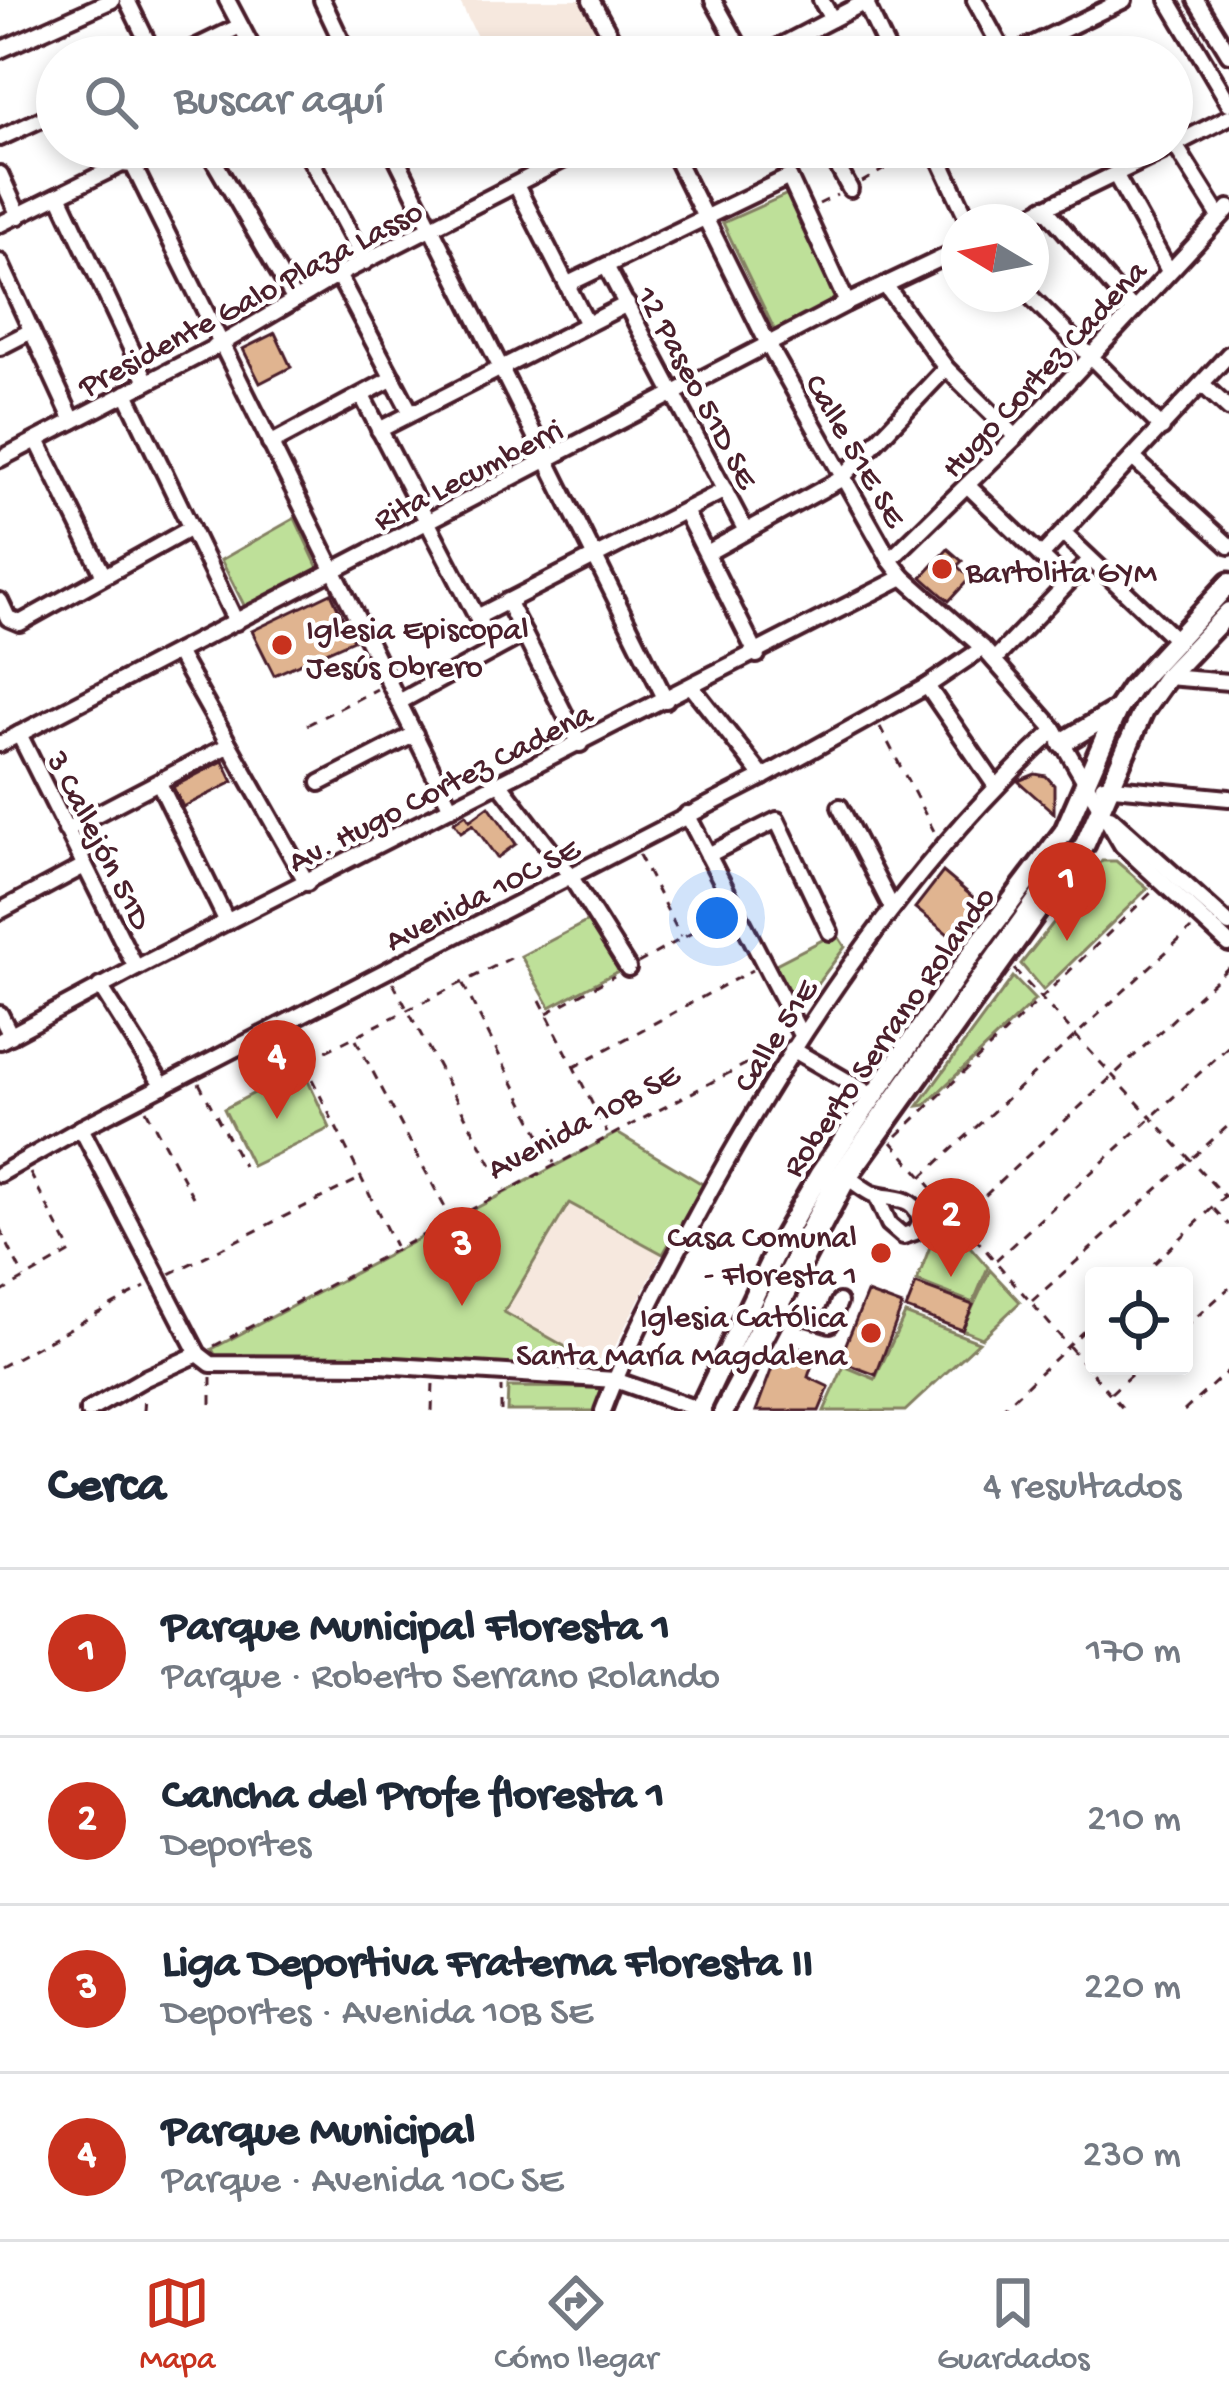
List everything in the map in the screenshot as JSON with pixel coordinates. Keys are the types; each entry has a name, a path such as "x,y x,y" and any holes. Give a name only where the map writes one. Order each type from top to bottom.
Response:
{"main road":[{"name":"Roberto Serrano Rolando","path":"708,1411 776,1308 847,1177 1085,844 1117,710 1174,639 1229,587"},
{"name":"Roberto Serrano Rolando","path":"708,1411 777,1248 820,1174 975,949 1097,792 1167,677 1229,609"},
{"path":"1059,737 1117,710"}],"street":[{"path":"0,50 112,0"},
{"path":"127,0 145,36"},
{"path":"226,0 245,36"},
{"path":"322,0 339,36"},
{"path":"591,0 611,36"},
{"path":"713,0 733,36"},
{"path":"821,0 832,19"},
{"path":"975,0 995,36"},
{"path":"1051,36 1124,0"},
{"path":"1168,0 1189,36"},
{"path":"1196,0 1229,54"},
{"path":"804,36 867,1 883,36"},
{"path":"219,36 240,26"},
{"path":"1193,42 1229,103"},
{"path":"1193,136 1229,117"},
{"path":"0,138 36,122"},
{"path":"0,224 116,168"},
{"path":"134,168 452,808"},
{"path":"218,168 294,299"},
{"path":"315,168 365,262"},
{"path":"401,168 666,700"},
{"name":"Presidente Galo Plaza Lasso","path":"0,459 221,344 338,275 547,168"},
{"path":"681,168 769,346"},
{"path":"839,168 850,189"},
{"path":"944,168 961,204"},
{"path":"1049,205 1127,168"},
{"path":"1190,168 1224,212"},
{"path":"0,174 19,216"},
{"path":"1115,174 1169,271"},
{"path":"568,284 789,177 847,303"},
{"path":"516,184 587,324"},
{"path":"60,197 146,380"},
{"name":"Hugo Cortez Cadena","path":"890,560 1016,437 1224,212"},
{"path":"1049,213 1132,309"},
{"name":"Rita Lecumberri","path":"0,744 941,259"},
{"path":"0,262 73,422"},
{"name":"12 Paseo 51D SE","path":"606,266 746,531"},
{"path":"338,275 411,413"},
{"path":"885,285 946,368 1016,437"},
{"path":"380,430 627,304"},
{"path":"1045,312 1162,428"},
{"path":"0,347 31,331"},
{"name":"Calle 51E SE","path":"769,346 841,479 903,578 988,654 1059,737 1097,792"},
{"path":"1041,556 1229,354"},
{"path":"707,553 841,479 946,368"},
{"path":"270,444 393,378"},
{"path":"1202,384 1229,409"},
{"path":"126,393 236,622"},
{"path":"362,396 494,650"},
{"path":"37,440 103,574"},
{"path":"1133,458 1229,546"},
{"path":"968,486 1068,582"},
{"path":"477,617 724,490"},
{"path":"686,513 757,655"},
{"path":"0,601 14,622 20,622 191,528"},
{"path":"1063,533 1174,639"},
{"name":"Avenida 10C SE","path":"0,1174 763,778 988,654 1090,560"},
{"name":"Av. Hugo Cortez Cadena","path":"6,1039 100,986 903,578"},
{"name":"Roberto Serrano Rolando","path":"1097,792 1120,716 1134,692 1229,587"},
{"path":"508,601 580,744"},
{"name":"Roberto Serrano Rolando","path":"708,1411 832,1183 1075,844 1139,708 1164,673 1229,609"},
{"path":"399,702 524,634"},
{"path":"177,652 307,883"},
{"path":"1167,677 1229,682"},
{"path":"926,686 995,785"},
{"path":"692,687 763,778"},
{"name":"3 Callejón 51D","path":"19,734 136,968"},
{"path":"320,783 415,734"},
{"name":"Calle 51E","path":"603,1411 678,1249 797,1042 892,908 995,785 1059,737"},
{"path":"66,830 230,745"},
{"path":"159,783 227,922"},
{"path":"500,784 571,878 628,968"},
{"path":"1097,792 1229,798"},
{"path":"1097,792 1122,845 1160,883 1229,924"},
{"path":"1097,792 1229,944"},
{"path":"839,807 892,908"},
{"path":"687,814 764,964 797,1042 873,1096"},
{"path":"709,855 777,820 830,932"},
{"path":"0,911 84,866"},
{"path":"1204,912 1229,907"},
{"path":"100,986 163,1086"},
{"path":"0,1014 6,1039"},
{"path":"81,1128 205,1359"},
{"path":"847,1177 876,1195"},
{"path":"776,1308 830,1324 839,1302"},
{"path":"88,1411 146,1378 205,1359 615,1380 708,1411"}],"path":[{"path":"789,177 803,168"},
{"path":"806,212 886,168"},
{"path":"307,725 389,682"},
{"path":"874,716 943,848"},
{"path":"633,843 682,938"},
{"path":"1125,1411 891,1142 1160,883"},
{"path":"547,1013 736,909"},
{"path":"922,1178 1204,912"},
{"path":"294,1067 511,958"},
{"path":"1000,960 1017,971 1150,1118 1227,1194 1150,1267"},
{"path":"574,1067 764,964"},
{"path":"959,1220 1229,967"},
{"path":"387,970 505,1189"},
{"path":"462,982 554,1163"},
{"path":"540,1000 608,1135"},
{"path":"355,1037 451,1218"},
{"name":"Avenida 10B SE","path":"205,1359 505,1189 797,1042"},
{"path":"995,1261 1229,1046"},
{"path":"304,1063 396,1248"},
{"path":"193,1071 243,1166"},
{"path":"139,1098 193,1196"},
{"path":"1030,1302 1229,1125"},
{"path":"0,1293 71,1252 23,1159"},
{"path":"0,1367 160,1279 361,1178"},
{"path":"1212,1207 1229,1225"},
{"path":"0,1229 24,1279"},
{"path":"1193,1320 1229,1288"},
{"path":"1000,1411 1085,1330"},
{"path":"205,1359 211,1411"},
{"path":"432,1411 434,1369"},
{"path":"1184,1411 1229,1370"},
{"path":"501,1411 502,1373"},
{"path":"1110,1394 1131,1375"}],"shaded area":[{"path":"459,0 582,0 602,36 477,36"},
{"path":"570,1204 662,1254 604,1368 504,1313"}],"green space":[{"path":"792,192 842,300 776,333 723,223"},
{"path":"295,518 320,572 247,611 221,560"},
{"path":"1102,861 1116,861 1148,888 1043,990 1021,964"},
{"path":"592,919 624,968 550,1007 521,956"},
{"path":"836,933 845,947 797,1011 774,965"},
{"path":"1013,977 1035,1000 925,1105 918,1106"},
{"path":"302,1068 330,1128 252,1166 224,1109"},
{"path":"617,1133 704,1185 663,1254 569,1203 504,1312 603,1368 601,1371 217,1358 212,1349"},
{"path":"942,1215 988,1267 973,1303 917,1281"},
{"path":"990,1270 1020,1302 982,1338 962,1330"},
{"path":"905,1314 979,1342 905,1411 824,1411 844,1366 875,1379"},
{"path":"508,1387 606,1388 597,1411 507,1411"}],"building":[{"path":"275,333 291,367 260,383 243,349"},
{"path":"948,549 962,561 957,566 970,578 949,601 922,577"},
{"path":"331,593 353,640 274,675 252,631"},
{"path":"223,761 233,782 183,807 173,787"},
{"path":"1035,774 1046,776 1054,785 1054,813 1018,781"},
{"path":"489,806 516,844 497,858 473,824 461,832 454,822 466,814 470,820"},
{"path":"943,872 986,908 958,942 915,908"},
{"path":"916,1284 973,1305 962,1330 906,1309"},
{"name":"Iglesia Católica Santa María Magdalena","path":"867,1293 902,1306 876,1375 839,1361"},
{"path":"790,1344 816,1353 808,1377 829,1387 819,1411 756,1411 775,1360 781,1363"}],"place":[{"name":"Bartolita GYM","path":"942,569"},
{"name":"Iglesia Episcopal Jesús Obrero","path":"282,645"},
{"name":"Parque Municipal Floresta 1","path":"1067,941"},
{"name":"Parque Municipal","path":"277,1119"},
{"name":"Casa Comunal - Floresta 1","path":"881,1253"},
{"name":"Cancha del Profe floresta 1","path":"951,1277"},
{"name":"Liga Deportiva Fraterna Floresta II","path":"462,1306"},
{"name":"Iglesia Católica Santa María Magdalena","path":"871,1333"}]}
